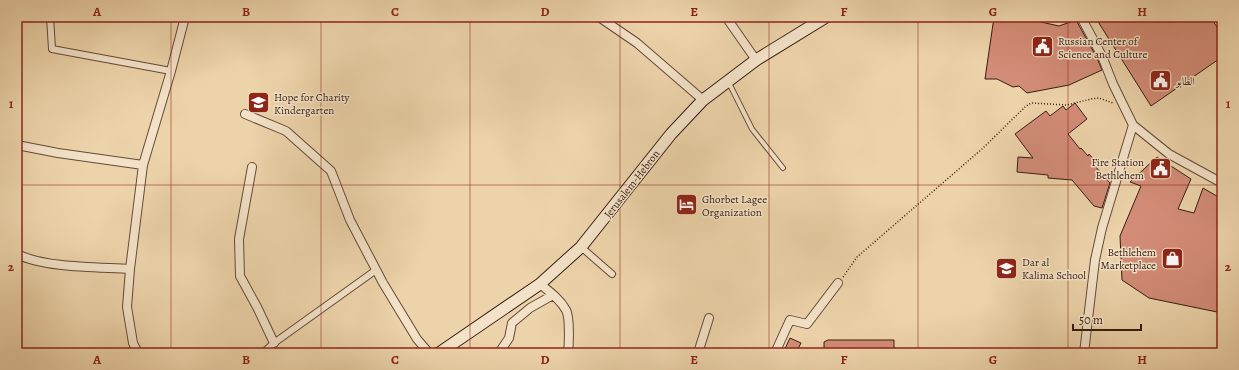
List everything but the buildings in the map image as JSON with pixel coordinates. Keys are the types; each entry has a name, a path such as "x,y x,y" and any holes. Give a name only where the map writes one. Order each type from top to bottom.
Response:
{"main road":[{"name":"Jerusalem-Hebron","path":"439,353 540,284 581,247 671,134 703,100 756,60 826,17"}],"street":[{"path":"50,17 52,49 172,71"},
{"path":"138,353 133,343 127,306 143,164 172,71 185,17"},
{"path":"599,17 636,43 703,100"},
{"path":"726,17 756,60"},
{"path":"1081,17 1102,56 1133,125 1169,154 1222,183"},
{"path":"244,114 286,131 331,170 350,220 376,270 417,339 429,353"},
{"path":"1084,353 1091,288 1098,248 1133,125"},
{"path":"17,145 143,164"},
{"path":"252,167 239,239 240,276 274,343"},
{"path":"581,247 612,274"},
{"path":"17,254 23,257 59,265 130,270"},
{"path":"263,353 274,343 376,270"},
{"path":"775,353 790,320 807,324 838,283"},
{"path":"540,284 553,295 567,311 569,338 568,353"},
{"path":"499,353 509,338 512,323 530,308 553,295"},
{"path":"698,353 709,318"}],"lane":[{"path":"728,82 752,128 783,168"}],"path":[{"path":"838,283 857,257 982,149 1031,103 1067,104 1099,98 1112,102 1126,109"}],"place":[{"name":"Russian Center of Science and Culture","path":"1042,47"},
{"name":"الطابو","path":"1161,81"},
{"name":"Hope for Charity Kindergarten","path":"259,103"},
{"name":"Fire Station Bethlehem","path":"1160,168"},
{"name":"Ghorbet Lagee Organization","path":"687,205"},
{"name":"Bethlehem Marketplace","path":"1172,258"},
{"name":"Dar al Kalima School","path":"1007,268"}]}
